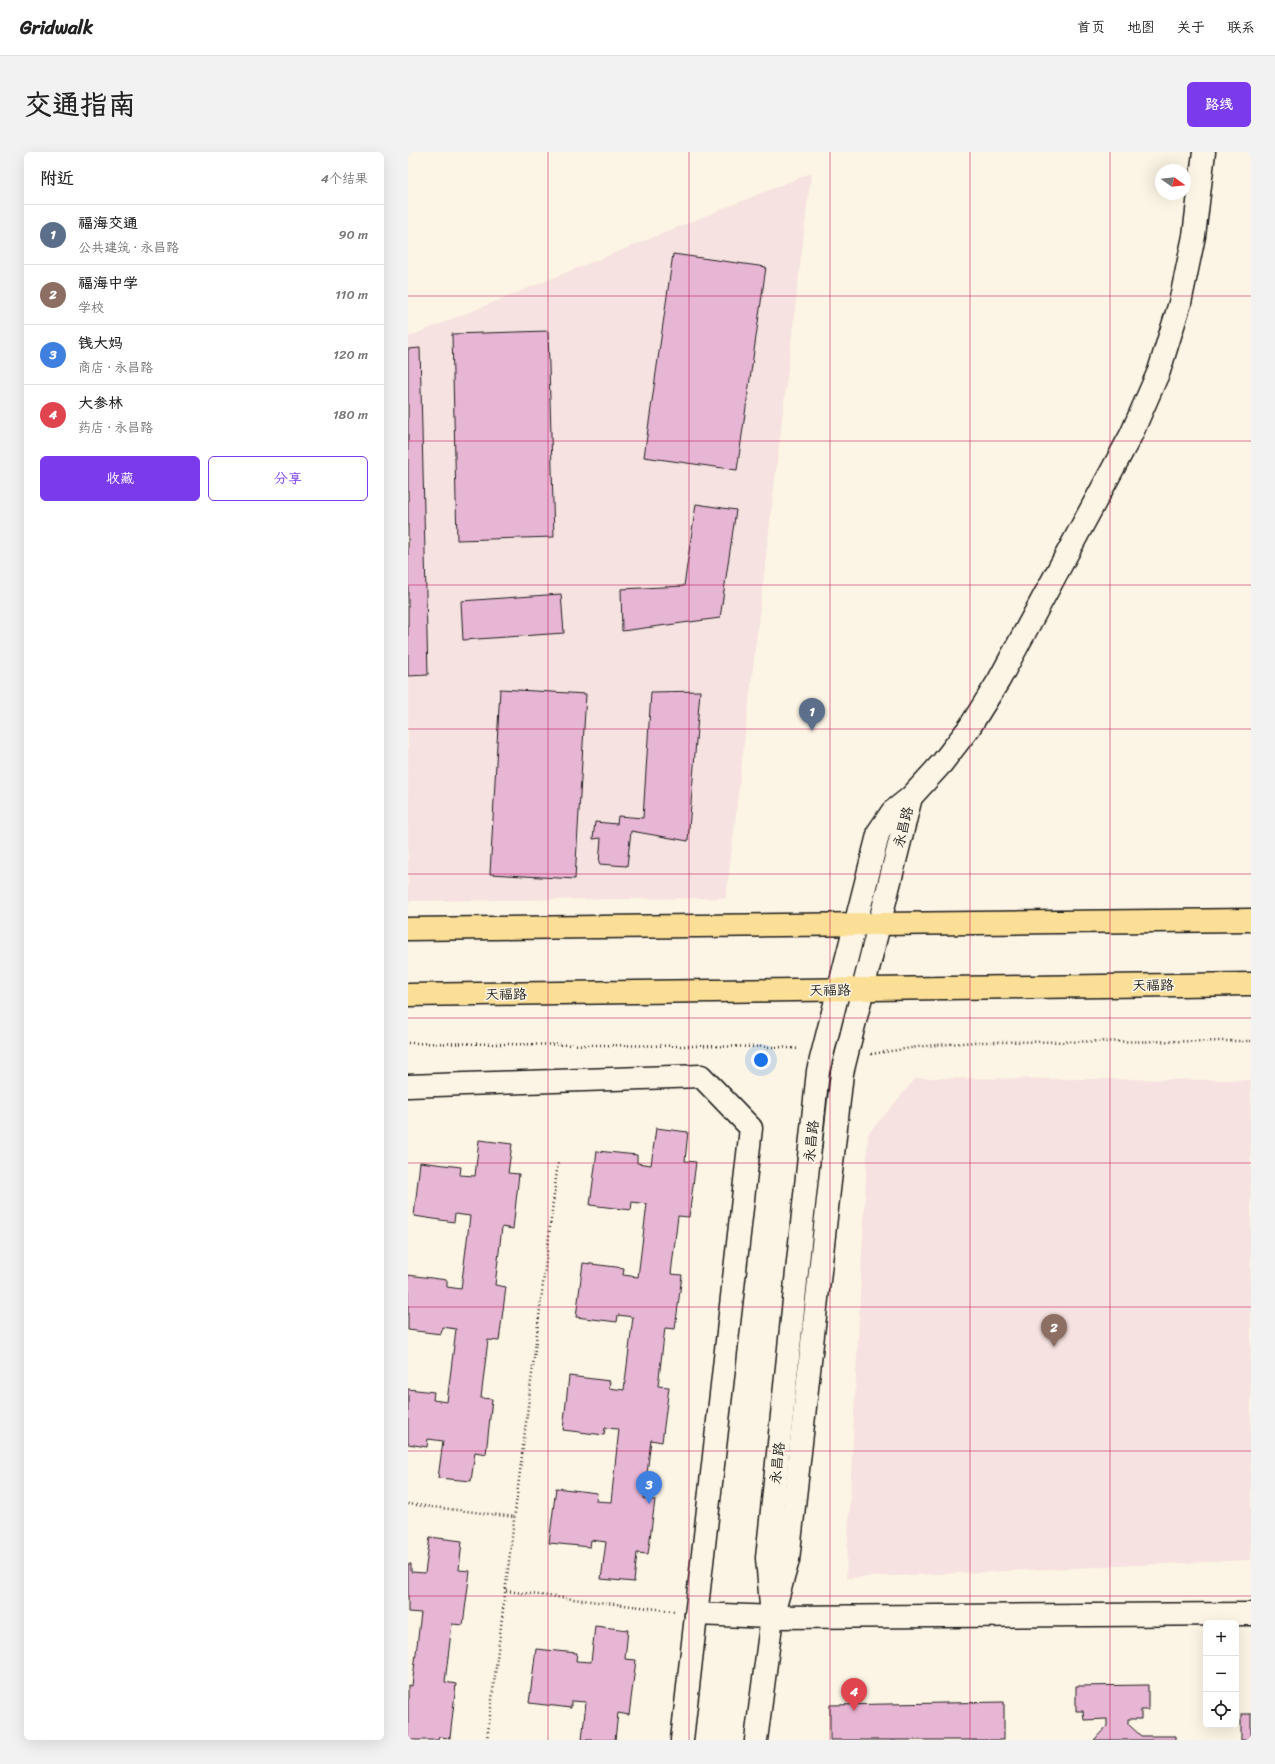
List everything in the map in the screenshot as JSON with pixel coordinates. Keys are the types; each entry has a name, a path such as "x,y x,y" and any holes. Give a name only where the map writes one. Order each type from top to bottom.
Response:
{"main road":[{"path":"408,929 1251,920"},
{"name":"天福路","path":"408,995 1251,984"}],"street":[{"path":"911,797 942,763 969,728 999,680 1131,434 1159,371 1180,303 1194,236 1204,152"},
{"name":"永昌路","path":"756,1740 772,1617 788,1560 842,1073 911,797"},
{"name":"永昌路","path":"772,1617 767,1558 818,1071 879,831 892,812 911,797"},
{"path":"408,1086 701,1076 751,1128 682,1740"},
{"path":"696,1614 772,1617 1251,1614"}],"path":[{"path":"487,1740 558,1162"},
{"path":"408,1504 515,1517"},
{"path":"506,1591 696,1614"}],"shaded area":[{"path":"811,173 726,898 408,901 408,337"},
{"path":"916,1078 1251,1080 1251,1560 846,1578 868,1134"}],"building":[{"path":"673,254 766,267 737,470 644,457"},
{"path":"548,331 554,537 457,540 452,334"},
{"path":"420,348 428,675 408,676 408,349"},
{"path":"696,504 736,510 720,618 622,631 621,589 684,586"},
{"path":"561,594 564,633 463,640 461,601"},
{"path":"500,689 586,694 575,879 490,874"},
{"path":"700,691 688,841 631,831 627,866 599,864 601,838 593,839 595,822 617,824 618,816 643,818 651,692"},
{"path":"656,1128 688,1132 685,1161 696,1162 689,1217 678,1216 671,1274 682,1275 675,1329 665,1328 658,1386 669,1387 662,1442 651,1440 644,1499 655,1500 648,1554 637,1553 634,1582 601,1579 606,1542 591,1540 590,1547 549,1543 556,1488 597,1493 596,1501 611,1502 619,1429 605,1428 604,1435 563,1430 569,1376 610,1381 609,1388 624,1390 633,1317 618,1315 617,1322 576,1317 583,1263 624,1268 623,1275 638,1277 647,1204 632,1202 631,1210 590,1205 597,1151 637,1155 637,1163 651,1165"},
{"path":"479,1140 512,1144 508,1173 519,1174 513,1229 502,1227 495,1285 506,1287 499,1341 488,1340 481,1398 492,1399 486,1454 475,1452 471,1481 438,1478 443,1441 428,1439 427,1447 408,1444 408,1389 434,1392 433,1400 447,1402 456,1329 442,1327 441,1334 408,1330 408,1275 447,1280 447,1287 461,1289 470,1216 455,1214 454,1222 414,1216 420,1162 461,1167 460,1175 475,1176"},
{"path":"430,1537 462,1541 459,1570 470,1571 463,1625 452,1624 445,1682 456,1684 450,1738 439,1737 438,1740 408,1740 408,1685 412,1686 421,1613 408,1612 408,1564 411,1564 411,1572 425,1573"},
{"path":"595,1626 628,1630 625,1659 636,1660 629,1715 618,1713 615,1740 582,1740 586,1702 571,1701 571,1708 529,1703 536,1649 577,1653 576,1661 591,1662"},
{"path":"1148,1685 1148,1710 1141,1710 1141,1719 1128,1719 1128,1724 1141,1736 1176,1736 1176,1740 1094,1740 1107,1726 1107,1719 1084,1720 1083,1711 1076,1711 1076,1686"},
{"path":"1004,1702 1004,1740 830,1740 830,1705"},
{"path":"1241,1714 1251,1714 1251,1740 1241,1740"}],"place":[{"name":"福海交通","path":"812,731"},
{"name":"福海中学","path":"1054,1347"},
{"name":"钱大妈","path":"649,1504"},
{"name":"大参林","path":"854,1711"}]}
